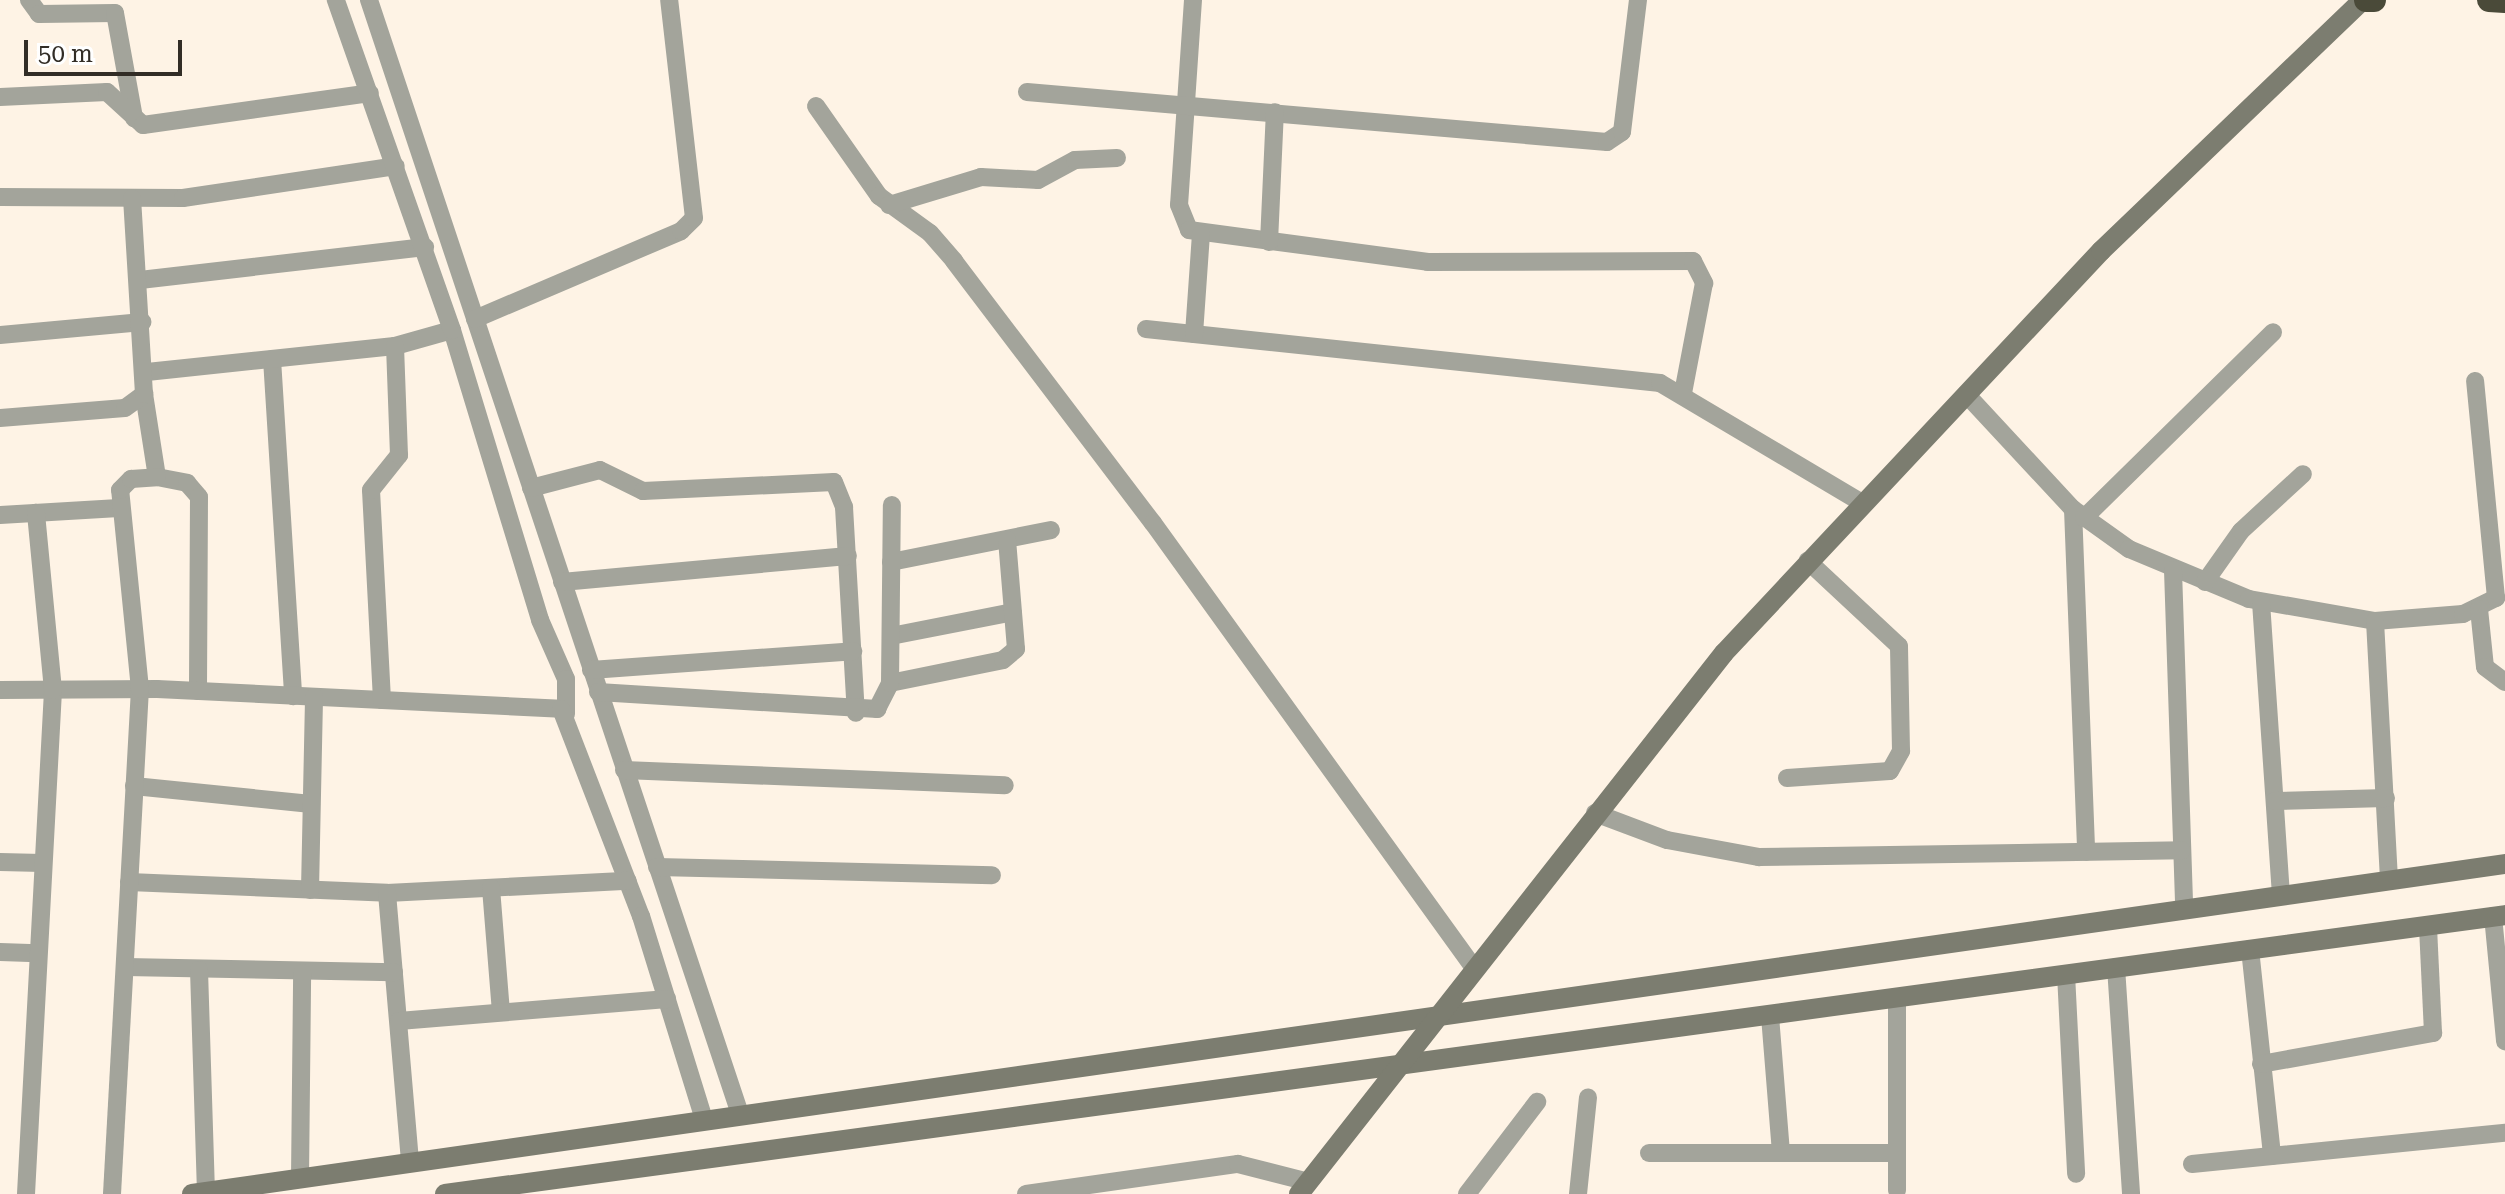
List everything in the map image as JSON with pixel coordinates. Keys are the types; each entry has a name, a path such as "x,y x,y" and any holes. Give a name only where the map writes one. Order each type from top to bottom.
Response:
{"highway":[{"path":"2365,0 2374,0"},
{"path":"2489,0 2505,1"}],"street":[{"path":"29,0 39,14 115,13 134,120"},
{"path":"336,0 425,247 540,620 566,679 566,714 628,881 704,1120"},
{"path":"369,0 740,1114"},
{"path":"475,319 681,231 694,218 669,0"},
{"path":"1193,0 1183,104 1180,216 1201,234 1428,262 1700,264 1704,283 1683,393"},
{"path":"1027,92 1607,142 1622,132 1638,0"},
{"path":"1026,1194 1262,1165 1304,1188 1595,813 1808,561 2101,251 2365,0"},
{"path":"0,97 107,92 134,120 163,125 370,93"},
{"path":"816,106 889,205 930,233 954,261 1242,639 1474,968"},
{"path":"1269,242 1275,112"},
{"path":"889,205 981,177 1038,180 1075,160 1117,158"},
{"path":"0,197 183,198 396,166"},
{"path":"132,198 147,372 144,394 157,477"},
{"path":"1194,334 1201,234"},
{"path":"140,280 425,247"},
{"path":"0,335 142,322"},
{"path":"1146,329 1637,379 1683,393 1862,503"},
{"path":"147,372 395,346 452,330"},
{"path":"2086,852 2078,513 2273,332"},
{"path":"382,700 371,490 399,455 395,346"},
{"path":"272,359 293,696"},
{"path":"1966,394 2078,513 2173,570 2261,602 2375,621 2479,609 2496,591 2496,498 2475,381"},
{"path":"0,418 125,408 144,394"},
{"path":"531,488 600,470 643,491 827,479 840,490 848,556 856,713"},
{"path":"2205,582 2241,531 2303,474"},
{"path":"112,1194 140,689 119,508 125,482 157,477 187,483 199,497 198,691"},
{"path":"598,692 856,713 883,704 890,683 892,505"},
{"path":"0,515 119,508"},
{"path":"26,1194 53,690 36,513"},
{"path":"891,562 1051,530"},
{"path":"890,683 1003,660 1016,649 1007,539"},
{"path":"562,582 848,556"},
{"path":"1787,778 1890,771 1901,751 1899,646 1808,561"},
{"path":"2173,570 2184,909"},
{"path":"2261,602 2281,893"},
{"path":"2479,609 2485,667 2505,682"},
{"path":"891,636 1013,612"},
{"path":"2375,621 2389,879"},
{"path":"591,670 853,651"},
{"path":"0,690 140,689 552,706 566,714"},
{"path":"310,890 314,697"},
{"path":"624,770 1005,785"},
{"path":"134,786 311,804"},
{"path":"2275,801 2386,798"},
{"path":"1595,813 1738,856 2182,850"},
{"path":"0,862 42,863"},
{"path":"199,970 199,1193 2281,893 2505,864"},
{"path":"657,867 992,875"},
{"path":"129,882 387,893 628,881"},
{"path":"491,888 501,1012"},
{"path":"387,893 410,1162"},
{"path":"445,1194 491,1191 1405,1060 1770,1016 2499,916 2505,1041"},
{"path":"2261,1064 2433,1033 2428,925"},
{"path":"2250,949 2272,1156"},
{"path":"0,952 37,953"},
{"path":"126,967 302,973 394,972"},
{"path":"2116,967 2131,1194"},
{"path":"300,1178 302,973"},
{"path":"2066,974 2076,1174"},
{"path":"1897,998 1897,1190"},
{"path":"399,1021 667,999"},
{"path":"1770,1016 1781,1153"},
{"path":"1578,1194 1588,1098"},
{"path":"1467,1194 1537,1102"},
{"path":"2192,1164 2505,1133"},
{"path":"1649,1153 1897,1153"},
{"path":"1149,1194 1163,1175"}]}
